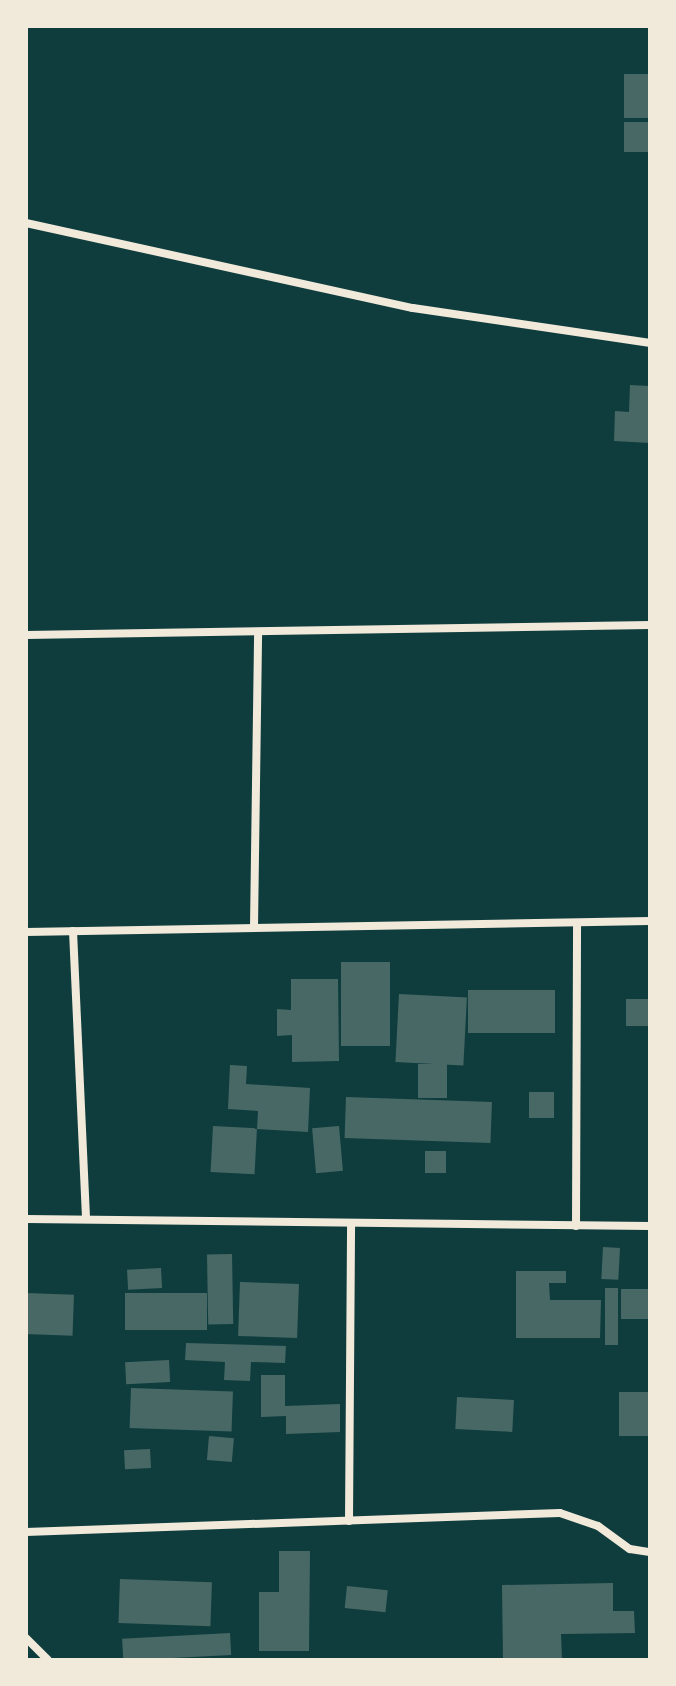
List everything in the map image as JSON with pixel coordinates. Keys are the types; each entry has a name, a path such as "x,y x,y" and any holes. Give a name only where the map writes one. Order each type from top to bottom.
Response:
{"street":[{"path":"26,223 413,308 650,343"},
{"path":"26,635 650,625"},
{"path":"254,927 258,632"},
{"path":"26,932 650,921"},
{"path":"576,1226 577,924"},
{"path":"73,931 86,1217"},
{"path":"26,1219 86,1217 351,1226 650,1226"},
{"path":"349,1521 351,1226"},
{"path":"26,1532 349,1521 467,1513 560,1513 598,1526 630,1549 650,1552"},
{"path":"26,1638 48,1660"}],"building":[{"path":"624,74 650,74 650,118 624,118"},
{"path":"624,122 650,122 650,152 624,152"},
{"path":"630,385 650,386 650,443 614,441 615,411 629,412"},
{"path":"341,962 390,962 390,1046 341,1046"},
{"path":"291,979 338,979 339,1061 292,1062 292,1035 277,1036 277,1009 291,1010"},
{"path":"468,990 555,990 555,1033 468,1033"},
{"path":"399,994 467,998 463,1065 395,1062"},
{"path":"626,999 650,999 650,1026 626,1026"},
{"path":"418,1064 447,1064 447,1098 418,1098"},
{"path":"230,1065 247,1066 246,1084 310,1088 308,1132 257,1129 258,1111 228,1109"},
{"path":"529,1092 554,1092 554,1118 529,1118"},
{"path":"346,1097 492,1102 490,1143 345,1138"},
{"path":"213,1126 257,1128 255,1174 211,1172"},
{"path":"339,1126 343,1171 316,1173 312,1128"},
{"path":"425,1151 446,1151 446,1173 425,1173"},
{"path":"603,1247 620,1248 618,1280 601,1279"},
{"path":"207,1254 232,1254 233,1324 208,1324"},
{"path":"161,1268 162,1288 128,1290 127,1270"},
{"path":"516,1271 566,1271 566,1283 549,1283 550,1300 601,1300 600,1338 516,1338"},
{"path":"240,1282 299,1284 297,1338 238,1336"},
{"path":"605,1288 618,1288 618,1345 605,1345"},
{"path":"621,1289 650,1289 650,1319 621,1319"},
{"path":"26,1293 74,1295 73,1336 26,1334"},
{"path":"125,1293 207,1293 207,1330 125,1330"},
{"path":"186,1343 286,1346 285,1363 251,1362 250,1381 224,1380 225,1362 185,1360"},
{"path":"169,1360 170,1382 126,1384 125,1362"},
{"path":"261,1375 285,1375 285,1406 340,1404 340,1432 286,1434 286,1416 261,1417"},
{"path":"131,1388 233,1392 232,1432 130,1428"},
{"path":"619,1392 650,1392 650,1436 619,1436"},
{"path":"457,1397 514,1400 512,1432 455,1429"},
{"path":"209,1436 234,1438 232,1462 207,1460"},
{"path":"150,1449 151,1468 125,1469 124,1450"},
{"path":"279,1551 310,1551 309,1651 259,1651 259,1592 279,1592"},
{"path":"120,1579 212,1582 210,1626 118,1623"},
{"path":"613,1583 613,1611 634,1611 635,1633 561,1634 562,1659 503,1660 502,1585"},
{"path":"347,1586 388,1590 385,1612 345,1608"},
{"path":"230,1633 231,1655 123,1660 122,1639"}]}
